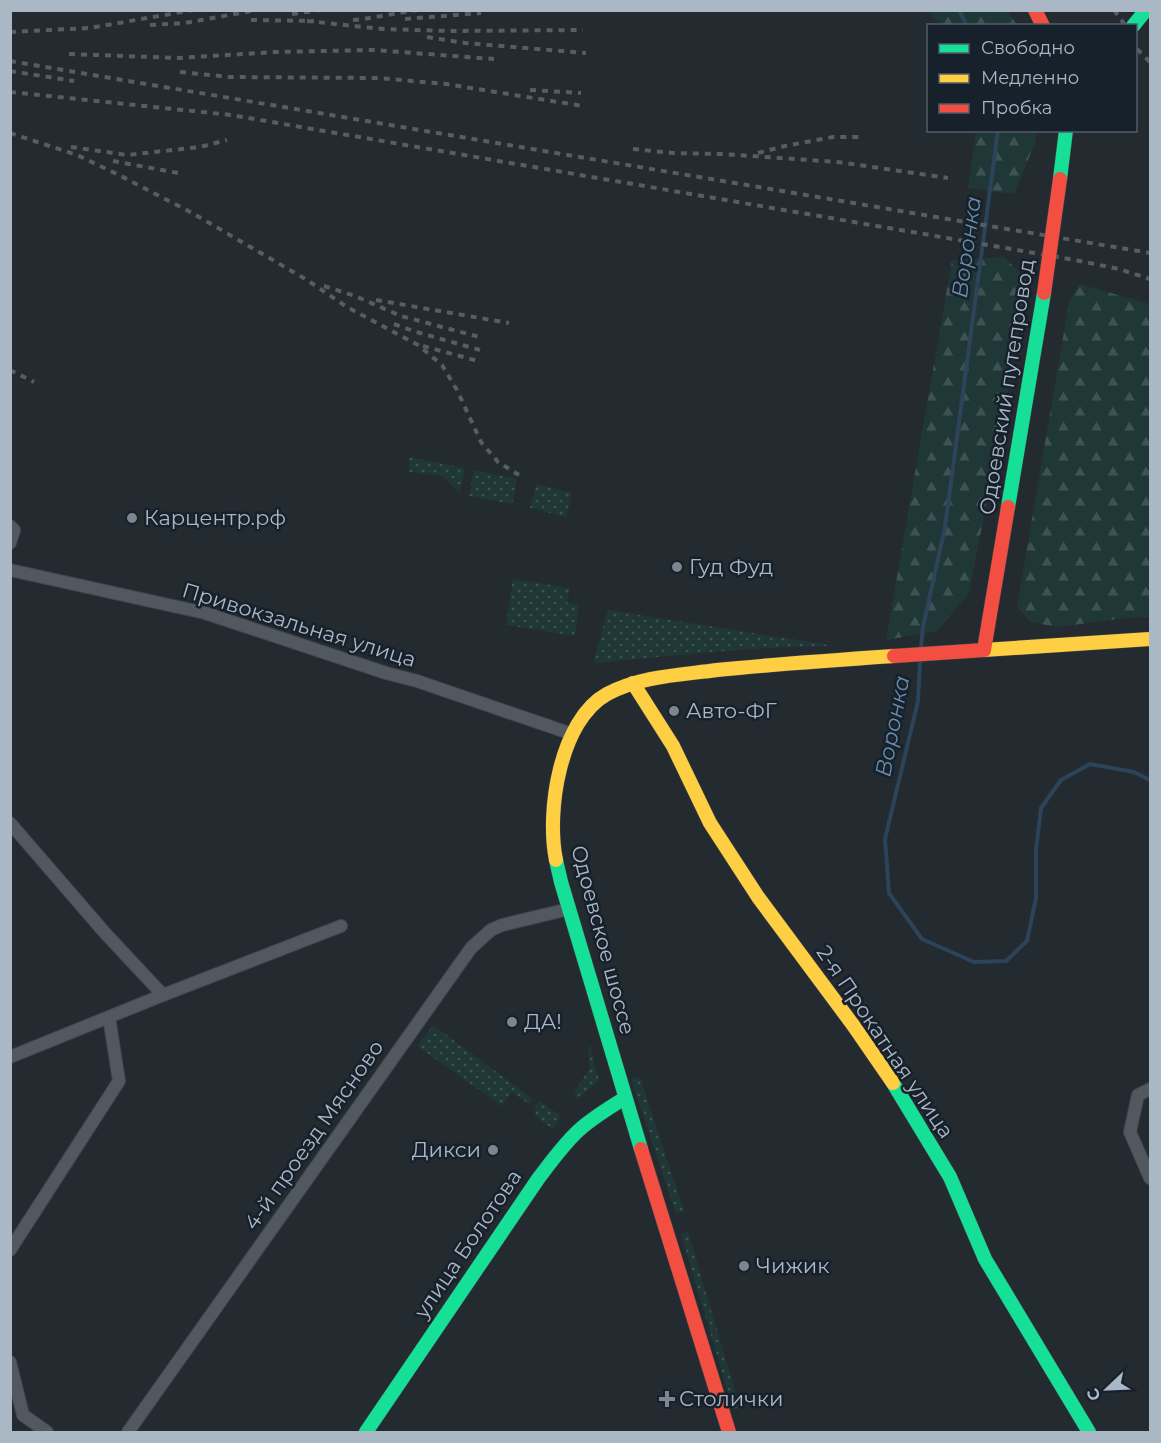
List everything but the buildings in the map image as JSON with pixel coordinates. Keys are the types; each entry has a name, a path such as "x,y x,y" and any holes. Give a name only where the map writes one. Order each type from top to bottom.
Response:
{"main road":[{"path":"1035,10 1041,24"},
{"path":"1135,24 1146,10"},
{"name":"Одоевский путепровод","path":"984,650 1044,293 1066,132"},
{"name":"Одоевское шоссе","path":"729,1432 625,1098 561,882 555,853 555,801 560,766 572,734 592,706 606,695 633,684 667,676 764,665 1150,639"},
{"name":"2-я Прокатная улица","path":"633,684 674,746 710,823 758,897 853,1025 901,1095 950,1177 985,1259 1089,1432"},
{"name":"улица Болотова","path":"366,1432 557,1154 578,1131 625,1098"}],"street":[{"path":"10,526 14,530 10,543"},
{"name":"Привокзальная улица","path":"10,570 205,613 386,673 417,681 572,734"},
{"path":"10,823 105,933 163,995"},
{"name":"4-й проезд Мясново","path":"128,1432 471,948 491,930 502,925 569,909"},
{"path":"10,1057 340,926"},
{"path":"10,1250 119,1081 109,1017"},
{"path":"1150,1089 1138,1095 1130,1132 1150,1178"},
{"path":"10,1362 23,1415 47,1432"}],"green space":[{"path":"927,11 1007,11 1016,24 941,24"},
{"path":"976,132 1037,132 1035,143 1014,194 968,188"},
{"path":"1004,257 1029,283 969,593 937,631 886,640 952,260"},
{"path":"1079,284 1150,304 1150,617 1058,627 1030,622 1017,607 1069,302"},
{"path":"409,457 465,468 460,493 442,476 409,472"},
{"path":"474,470 517,479 512,504 469,496"},
{"path":"536,484 572,493 566,517 530,508"},
{"path":"513,579 570,588 567,603 579,605 575,636 506,625"},
{"path":"608,610 835,646 745,650 595,663"},
{"path":"433,1025 533,1099 529,1104 512,1092 502,1106 417,1046"},
{"path":"590,1046 599,1081 576,1100 574,1092 590,1068 588,1050"},
{"path":"640,1077 684,1211 676,1214 631,1079"},
{"path":"539,1101 561,1116 553,1129 540,1120 534,1111"},
{"path":"688,1232 740,1408 733,1410 681,1234"}],"waterway":[{"name":"Воронка","path":"959,10 966,24"},
{"name":"Воронка","path":"921,648 923,627 945,527 998,132"},
{"name":"Воронка","path":"920,662 918,701 885,839 889,893 922,939 974,962 1006,961 1027,941 1036,898 1036,850 1041,808 1061,780 1090,764 1134,772 1150,780"}],"railway":[{"path":"10,32 90,28 193,10"},
{"path":"150,25 185,23 257,10"},
{"path":"292,14 320,10"},
{"path":"353,20 417,10"},
{"path":"1114,10 1124,24"},
{"path":"405,19 481,13"},
{"path":"251,20 314,21"},
{"path":"307,21 383,29 583,30"},
{"path":"427,37 465,43 586,53"},
{"path":"1137,49 1150,62"},
{"path":"69,54 178,58 276,52 374,50 494,59"},
{"path":"10,61 1150,253"},
{"path":"10,71 74,81"},
{"path":"180,72 230,77 378,78 446,84 583,106"},
{"path":"530,90 581,93"},
{"path":"10,92 231,115 1075,260 1119,269 1150,279"},
{"path":"10,133 77,155 119,175 194,214 307,280 347,307 418,345 442,365 457,390 481,442 498,462 519,475"},
{"path":"758,153 833,137 863,137"},
{"path":"71,147 127,155 200,147 227,140"},
{"path":"633,149 838,162 948,178"},
{"path":"113,161 178,173"},
{"path":"324,286 355,296 401,316 483,338"},
{"path":"376,300 509,323"},
{"path":"394,324 480,350"},
{"path":"423,346 478,361"},
{"path":"10,370 34,382"}],"traffic: fast":[{"path":"1135,24 1146,10"},
{"path":"1060,179 1066,132"},
{"path":"1008,507 1044,293"},
{"path":"556,860 641,1149"},
{"path":"893,1083 950,1177 985,1259 1089,1432"},
{"path":"366,1432 552,1160 583,1126 625,1098"}],"traffic: slow":[{"path":"984,650 1150,639"},
{"path":"556,860 553,817 560,768 578,724 591,707 607,694 633,683 675,675 894,656"},
{"path":"633,683 673,746 710,823 758,897 893,1083"}],"traffic: jam":[{"path":"1035,10 1042,24"},
{"path":"1044,293 1060,179"},
{"path":"894,656 984,650 1008,507"},
{"path":"641,1149 729,1432"}],"place":[{"name":"Карцентр.рф","path":"132,518"},
{"name":"Гуд Фуд","path":"677,567"},
{"name":"Авто-ФГ","path":"674,711"},
{"name":"ДА!","path":"512,1022"},
{"name":"Дикси","path":"493,1150"},
{"name":"Чижик","path":"744,1266"},
{"name":"Столички","path":"667,1399"}]}
